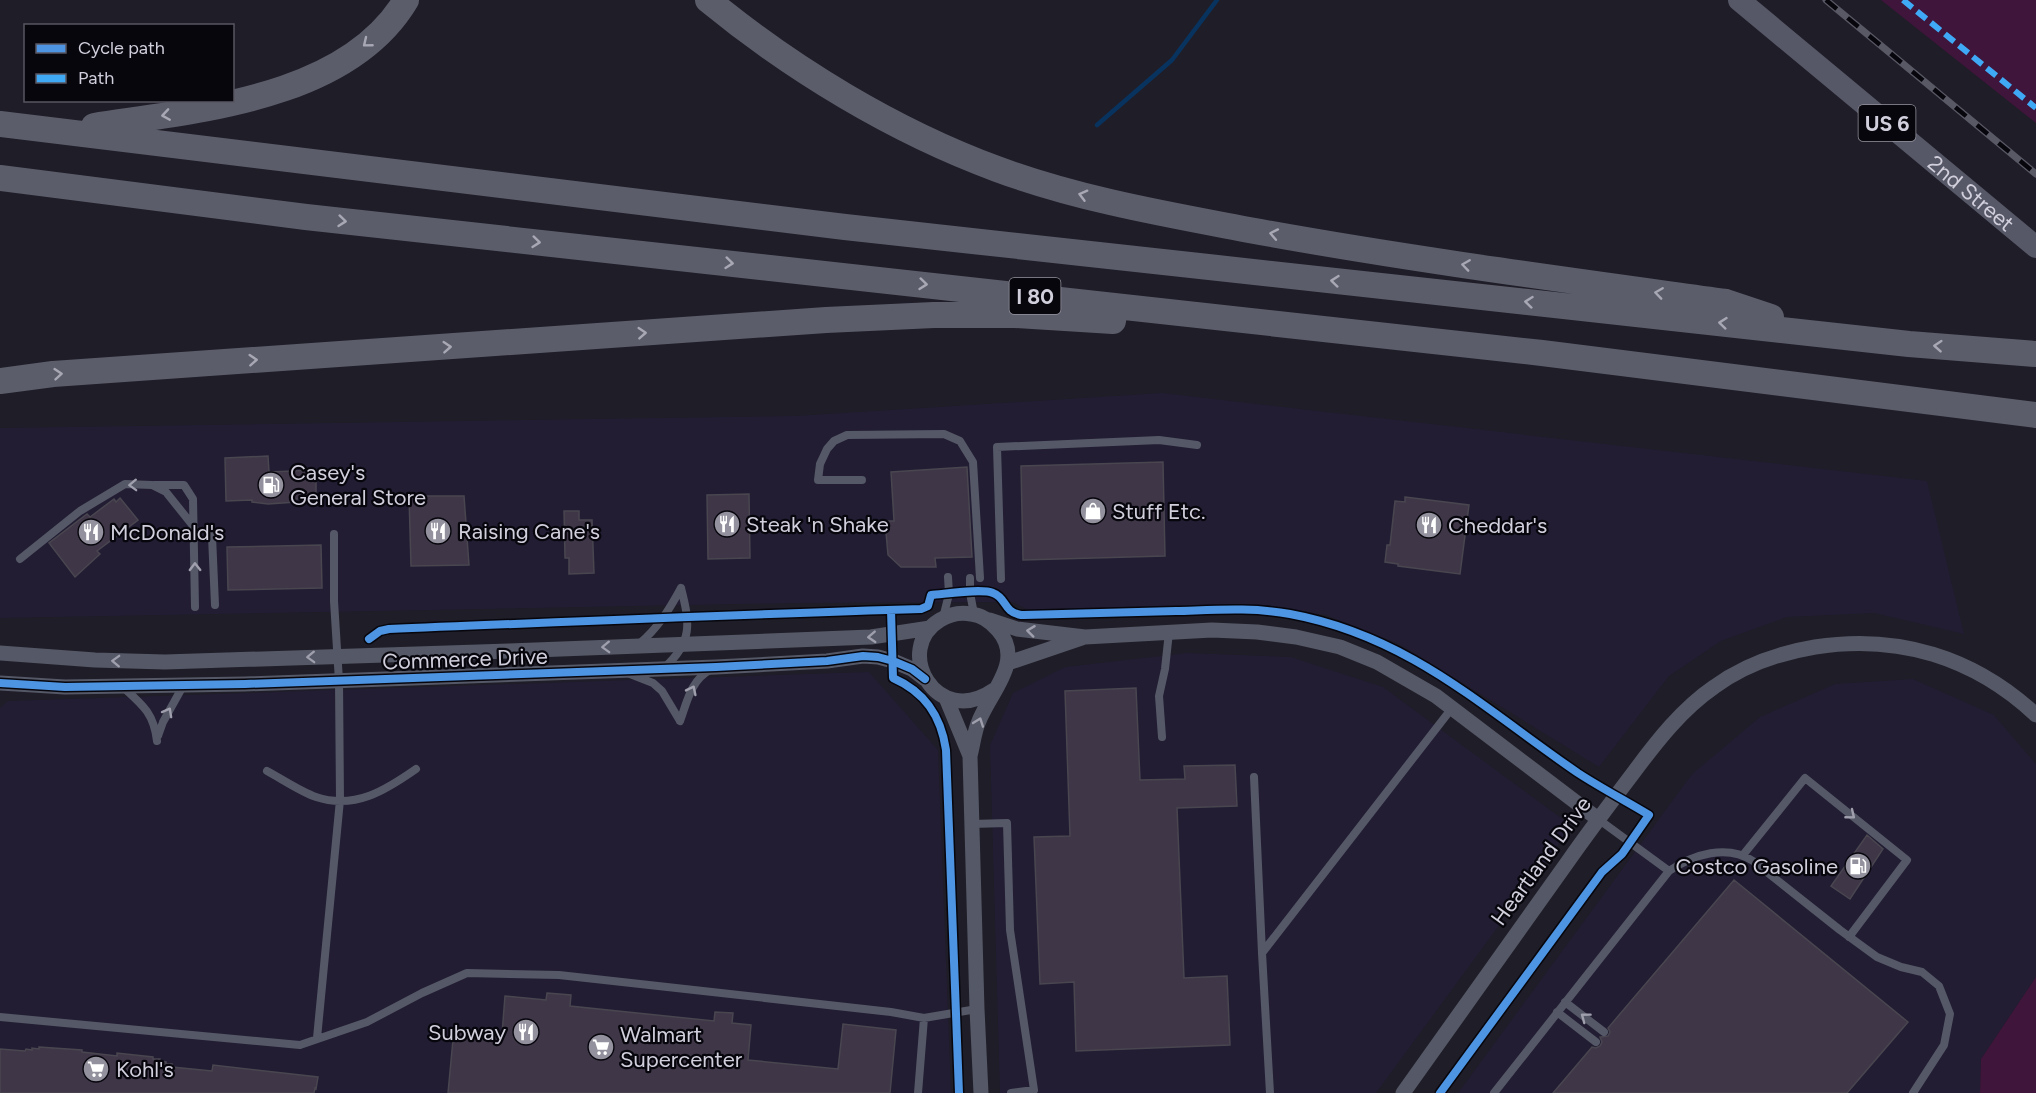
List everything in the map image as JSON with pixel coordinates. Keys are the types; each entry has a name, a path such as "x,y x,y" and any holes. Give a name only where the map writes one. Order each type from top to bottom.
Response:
{"highway":[{"path":"51,130 227,104 254,98 304,80 325,71 368,44 387,25 406,0"},
{"path":"708,0 806,71 871,110 932,142 1033,181 1161,213 1364,251 1726,302 1817,333"},
{"name":"I 80","path":"0,124 844,227 1909,344 2036,354"},
{"name":"I 80","path":"0,178 33,190 306,217 1336,330 1566,356 2036,415"},
{"path":"0,194 33,190"},
{"path":"0,381 53,374 802,322 934,315 1015,315 1336,330"}],"main road":[{"name":"2nd Street","path":"1738,0 2036,247"}],"street":[{"path":"994,690 971,701 946,698 934,690 925,679 920,653 923,640 930,628 942,618 963,613 1017,629 1085,637 1212,630 1296,637 1340,647 1377,662 1413,681 1598,819"},
{"path":"976,615 992,623 1002,634 1007,648 1008,663 1003,678 978,721 970,756 981,1093"},
{"name":"Commerce Drive","path":"0,653 95,660 165,662 871,637 892,636 930,628"},
{"path":"1008,663 1085,637"},
{"name":"Heartland Drive","path":"1403,1093 1598,819 1652,748 1686,710 1714,687 1741,670 1766,659 1797,650 1838,643 1870,642 1902,646 1960,663 2013,694 2036,715"},
{"name":"Commerce Drive","path":"0,683 65,687 183,686 716,667 827,661 870,656 912,669 925,679"},
{"path":"946,698 970,756"}],"lane":[{"path":"862,480 818,480 820,464 827,449 834,441 847,435 921,433 944,434 960,441 973,462 980,578"},
{"path":"1001,579 996,447 1159,441 1197,445"},
{"path":"20,559 80,511 124,484 184,485 193,499 195,607"},
{"path":"152,485 166,492 194,527"},
{"path":"317,1038 340,801 334,534"},
{"path":"212,536 215,605"},
{"path":"942,618 949,594 948,577"},
{"path":"970,578 970,593 976,615"},
{"path":"637,646 654,632 681,588 688,616 685,643 676,658 663,669"},
{"path":"1162,737 1159,696 1169,632"},
{"path":"623,671 653,683 662,691 680,721 696,681 716,667"},
{"path":"123,687 145,707 155,725 157,741 162,722 183,686"},
{"path":"1262,953 1452,708"},
{"path":"267,771 316,797 340,801 364,798 380,792 416,769"},
{"path":"1254,777 1270,1093"},
{"path":"1743,855 1805,778 1907,860 1849,937"},
{"path":"1598,819 1669,871"},
{"path":"972,824 1007,823 1010,930 1034,1090 1011,1093"},
{"path":"1494,1093 1669,871 1683,862 1725,851 1743,855 1877,957 1901,967 1922,972 1939,986 1950,1014 1944,1045 1913,1093"},
{"path":"0,1017 300,1045 367,1022 422,993 467,973 559,975 881,1011 924,1018 977,1009"},
{"path":"1565,1002 1604,1032"},
{"path":"1557,1012 1596,1042"},
{"path":"918,1093 924,1018"}],"shaded area":[{"path":"1881,0 2036,0 2036,123"},
{"path":"1162,393 1927,481 1964,634 1874,613 1787,617 1721,641 1669,676 1599,767 1399,644 1326,615 1253,605 1029,610 1012,602 797,603 0,618 0,428 795,416"},
{"path":"1187,653 1291,657 1383,687 1572,826 1376,1093 1000,1093 990,745 1013,693 1065,667"},
{"path":"869,672 938,750 951,1093 0,1093 0,708 8,701"},
{"path":"1913,679 1994,715 2036,764 2036,977 1981,1059 1980,1093 1458,1093 1692,774 1760,717 1835,684"},
{"path":"2036,977 2036,1093 1980,1093 1981,1059"}],"building":[{"name":"Casey's General Store","path":"268,456 269,472 316,470 316,498 268,504 252,502 252,500 226,501 225,458"},
{"name":"Stuff Etc.","path":"1163,462 1165,556 1023,560 1021,466"},
{"path":"967,467 972,557 935,558 936,567 901,567 888,555 885,521 894,521 891,472"},
{"name":"Steak 'n Shake","path":"749,494 750,558 708,559 707,495"},
{"name":"Raising Cane's","path":"409,496 464,496 469,565 411,566"},
{"name":"Cheddar's","path":"1405,497 1469,505 1460,574 1398,566 1398,564 1385,562 1387,545 1390,545 1395,501 1405,502"},
{"name":"McDonald's","path":"120,498 138,520 97,551 100,554 75,577 49,543 87,514 90,517 114,499 116,502"},
{"path":"564,511 579,511 579,520 592,520 594,573 569,574 569,558 565,558"},
{"path":"321,545 322,588 228,590 227,547"},
{"path":"1136,688 1140,780 1185,779 1184,766 1235,765 1237,806 1177,808 1184,978 1227,976 1230,1045 1076,1051 1074,982 1040,984 1034,837 1070,836 1065,691"},
{"name":"Costco Gasoline","path":"1867,835 1883,849 1850,899 1831,886"},
{"path":"1734,880 1908,1022 1847,1093 1553,1093 1592,1047 1600,1046 1602,1042 1600,1037 1608,1036 1610,1032 1608,1028"},
{"name":"Walmart Supercenter","path":"547,993 571,995 570,1006 714,1021 715,1012 733,1013 732,1023 751,1025 748,1060 838,1069 843,1024 896,1030 890,1093 448,1093 454,1029 502,1034 505,996 546,1000"},
{"name":"Kohl's","path":"39,1047 82,1050 82,1052 117,1056 117,1053 153,1057 166,1064 172,1064 172,1067 212,1071 213,1065 318,1077 314,1093 0,1093 0,1049 25,1051 26,1049 32,1050 32,1048 39,1049"}],"waterway":[{"path":"1097,125 1172,60 1217,0"}],"railway":[{"path":"1826,0 2036,174"}],"marked path":[{"path":"1903,0 2036,108"}],"cycle path":[{"path":"369,639 380,631 389,629 921,609 928,606 931,595 981,591 997,595 1011,611 1021,615 1262,610 1333,624 1372,639 1443,677 1578,773 1649,815 1622,854 1602,872 1440,1093"},
{"path":"891,610 893,678 914,690 930,706 940,726 946,750 959,1093"},
{"path":"0,683 65,687 245,684 716,667 827,661 863,656 893,661 912,669 925,679"}],"place":[{"name":"Casey's General Store","path":"271,485"},
{"name":"Stuff Etc.","path":"1093,511"},
{"name":"Steak 'n Shake","path":"727,524"},
{"name":"Cheddar's","path":"1429,525"},
{"name":"Raising Cane's","path":"438,531"},
{"name":"McDonald's","path":"91,532"},
{"name":"Costco Gasoline","path":"1858,866"},
{"name":"Subway","path":"526,1032"},
{"name":"Walmart Supercenter","path":"601,1047"},
{"name":"Kohl's","path":"96,1069"}]}
